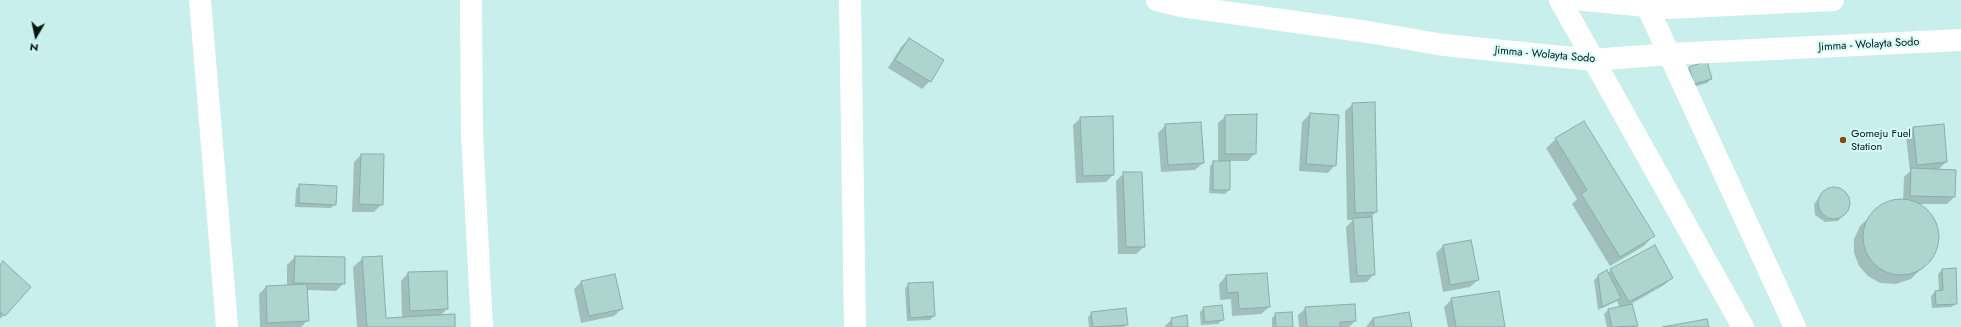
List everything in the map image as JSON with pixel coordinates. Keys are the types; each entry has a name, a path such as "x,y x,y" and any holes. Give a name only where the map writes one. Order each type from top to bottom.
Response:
{"main road":[{"path":"200,0 227,327"},
{"path":"471,0 472,135 482,327"},
{"path":"850,0 855,327"},
{"name":"Jimma - Wolayta Sodo","path":"1157,0 1181,6 1368,32 1444,45 1594,60 1669,54 1961,40"},
{"path":"1560,0 1743,327"},
{"path":"1584,0 1647,3 1667,8 1833,0"},
{"path":"1647,3 1795,327"}],"building":[{"path":"909,38 944,60 931,82 895,60"},
{"path":"1707,61 1712,79 1694,84 1689,67"},
{"path":"1375,102 1377,212 1355,213 1352,103"},
{"path":"1310,113 1339,115 1336,166 1306,164"},
{"path":"1257,114 1256,154 1225,154 1225,115"},
{"path":"1113,116 1114,175 1083,176 1080,117"},
{"path":"1584,121 1655,236 1620,257 1581,194 1587,190 1555,138"},
{"path":"1201,122 1204,163 1168,165 1165,124"},
{"path":"1944,124 1947,162 1917,165 1913,127"},
{"path":"361,154 384,154 383,205 359,204"},
{"path":"1213,161 1230,161 1230,190 1213,190"},
{"path":"1911,168 1956,170 1955,197 1910,196"},
{"path":"1123,172 1142,172 1145,247 1126,247"},
{"path":"299,184 337,186 336,205 299,203"},
{"path":"1831,187 1837,187 1846,191 1850,203 1846,215 1837,219 1831,219 1822,215 1818,206 1818,200 1822,191"},
{"path":"1901,199 1915,202 1928,210 1936,223 1939,237 1936,251 1928,264 1915,272 1901,275 1887,272 1874,264 1866,251 1863,237 1866,223 1874,210 1887,202"},
{"path":"1372,217 1375,275 1357,276 1353,218"},
{"path":"1471,240 1479,280 1450,285 1443,245"},
{"path":"1655,245 1673,278 1629,302 1610,269"},
{"path":"295,256 345,257 345,284 294,283"},
{"path":"382,256 386,318 455,314 455,327 367,327 362,257"},
{"path":"3,261 31,287 5,316 0,312 0,265"},
{"path":"1956,268 1957,304 1936,305 1935,291 1943,290 1942,269"},
{"path":"1607,270 1621,298 1602,307 1598,275"},
{"path":"447,271 448,309 410,311 408,272"},
{"path":"1267,273 1270,307 1239,309 1238,292 1227,293 1226,275"},
{"path":"615,274 623,309 589,316 581,281"},
{"path":"933,282 935,316 910,318 908,283"},
{"path":"307,284 309,321 267,323 266,286"},
{"path":"1499,291 1505,327 1456,327 1451,298"},
{"path":"1355,304 1356,321 1340,322 1340,327 1307,327 1305,307"},
{"path":"1632,304 1638,326 1612,327 1608,309"},
{"path":"1222,305 1224,320 1205,322 1203,307"},
{"path":"1126,308 1128,325 1093,327 1091,312"},
{"path":"1292,312 1293,327 1276,327 1275,313"},
{"path":"1409,312 1412,327 1374,327 1373,318"},
{"path":"1187,315 1188,327 1172,327 1171,318"},
{"path":"1707,319 1709,327 1662,327"}],"place":[{"name":"Gomeju Fuel Station","path":"1843,140"}]}
